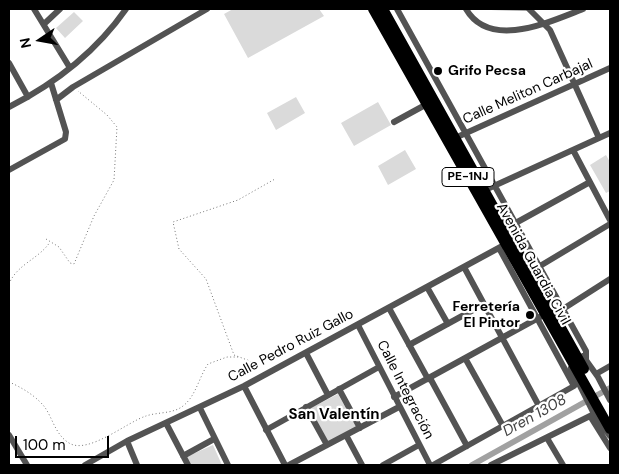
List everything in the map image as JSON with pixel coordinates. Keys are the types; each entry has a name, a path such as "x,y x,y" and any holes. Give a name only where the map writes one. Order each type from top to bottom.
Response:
{"highway":[{"name":"Avenida Guardia Civil","path":"373,9 431,103 460,136 484,190 510,226 567,344 590,381 598,409 610,429"},
{"name":"Avenida Guardia Civil","path":"383,9 503,246 541,316 567,344"},
{"name":"Avenida Guardia Civil","path":"598,409 610,416"}],"street":[{"path":"34,9 70,68"},
{"path":"44,24 60,9"},
{"path":"9,106 51,83 70,68 95,46 126,9"},
{"path":"56,100 73,87 207,9"},
{"path":"397,9 441,89 460,136 495,185 510,226 540,266 586,351 590,381 610,366"},
{"path":"466,9 480,25 495,32 543,24 583,9"},
{"path":"529,9 550,30 599,138"},
{"path":"401,42 409,31"},
{"path":"9,63 28,97"},
{"name":"Calle Meliton Carbajal","path":"460,136 610,68"},
{"path":"9,170 65,140 66,132 51,83"},
{"path":"394,122 431,103 441,89"},
{"path":"484,190 610,133"},
{"path":"540,266 610,222 573,150"},
{"path":"510,226 590,182"},
{"name":"Calle Pedro Ruiz Gallo","path":"85,465 127,441 200,408 306,354 503,246"},
{"path":"464,267 539,406"},
{"path":"563,309 610,279"},
{"path":"428,287 448,324"},
{"path":"409,345 484,304"},
{"path":"388,308 467,446"},
{"path":"394,398 541,316 574,386 432,465"},
{"name":"Calle Integración","path":"358,325 394,398 432,465"},
{"path":"567,344 586,360"},
{"path":"306,354 328,395"},
{"path":"465,358 503,426"},
{"path":"266,430 379,367"},
{"path":"244,386 285,465"},
{"path":"339,389 360,428"},
{"path":"306,407 326,445"},
{"path":"289,465 399,407"},
{"path":"200,408 228,465"},
{"path":"598,409 610,436"},
{"path":"491,465 547,438 598,409"},
{"path":"598,409 610,448"},
{"path":"166,423 188,465"},
{"path":"9,435 27,465"},
{"path":"346,435 362,465"},
{"path":"184,456 214,438"},
{"path":"547,438 563,465"},
{"path":"127,441 137,465"},
{"path":"383,465 419,445"}],"path":[{"path":"46,239 59,247 70,263 74,264 94,216 114,180 117,127 93,102 73,87"},
{"path":"239,358 234,354 206,279 180,249 173,222 238,200 275,180"},
{"path":"9,284 14,273 44,250 50,241"},
{"path":"9,382 34,397 46,408 57,431 68,443 76,446 95,442 143,417 182,407 192,395 208,364 227,357 239,358 250,361 263,376"}],"shaded area":[{"path":"233,9 319,9 324,16 248,58 224,14"},
{"path":"74,12 83,21 65,38 56,28"},
{"path":"296,97 305,113 276,130 267,113"},
{"path":"378,102 391,125 354,146 341,123"},
{"path":"405,150 416,169 388,185 378,166"},
{"path":"606,155 610,162 610,191 606,193 590,165"},
{"path":"338,394 356,427 327,442 309,409"},
{"path":"213,445 222,465 190,465 186,457"}],"waterway":[{"path":"491,9 526,10"},
{"name":"Dren 1308","path":"472,465 610,388"}],"place":[{"name":"Grifo Pecsa","path":"438,71"},
{"name":"Ferretería El Pintor","path":"530,315"}],"district":[{"name":"San Valentín","path":"334,415"}]}
